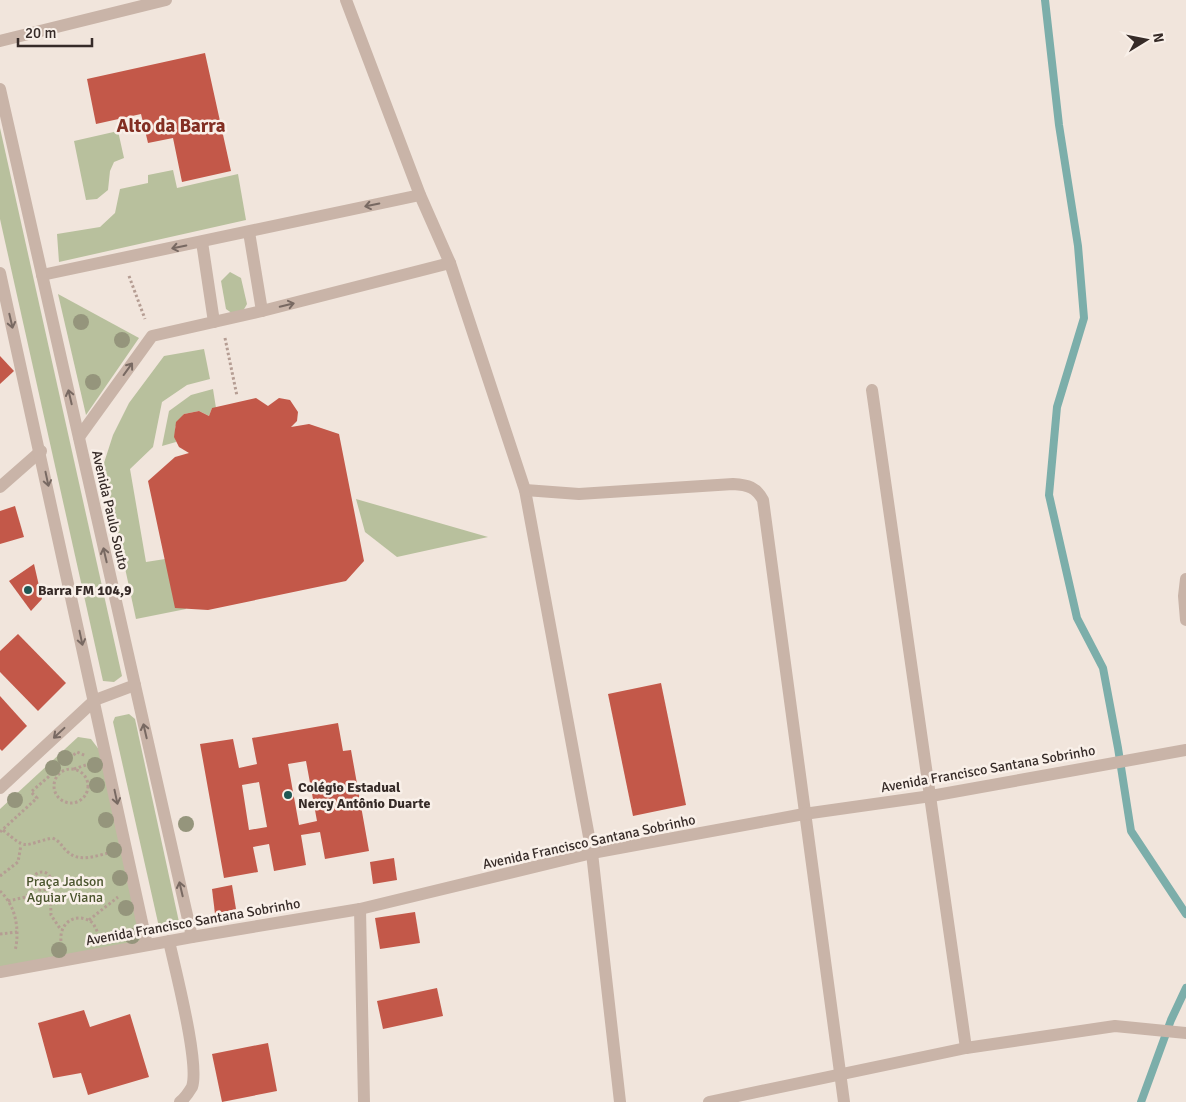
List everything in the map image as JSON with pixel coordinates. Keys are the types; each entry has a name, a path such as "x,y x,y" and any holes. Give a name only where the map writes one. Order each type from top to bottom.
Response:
{"street":[{"path":"0,42 166,0"},
{"path":"346,0 420,194 450,263 526,490 592,853 620,1102"},
{"name":"Avenida Paulo Souto","path":"0,89 192,937"},
{"path":"42,275 420,194"},
{"path":"249,232 262,311"},
{"path":"202,242 218,321"},
{"path":"79,437 152,336 262,311 450,263"},
{"path":"0,273 41,451 147,945"},
{"path":"872,390 966,1048"},
{"path":"0,487 41,451"},
{"path":"526,490 579,494 746,484 759,493 764,506 844,1102"},
{"path":"1186,578 1184,596 1186,620"},
{"path":"0,788 95,700 135,686"},
{"name":"Avenida Francisco Santana Sobrinho","path":"0,972 360,909 592,853 804,814 931,796 1186,750"},
{"path":"360,909 364,1102"},
{"path":"169,941 190,1041 194,1072 192,1086 180,1102"},
{"path":"709,1102 966,1048 1115,1026 1183,1033"}],"path":[{"path":"122,259 152,336"},
{"path":"218,321 237,396"},
{"path":"94,772 91,758 77,752 31,792 37,798 1,831 21,845 31,846 52,838 59,841 70,854 81,858 111,853 109,844"},
{"path":"74,769 84,774 89,790 83,799 73,804 62,801 55,792 55,780 62,771 92,763"},
{"path":"0,876 18,862 21,845"},
{"path":"35,888 34,876 43,872 51,879 51,915 61,930 62,948"},
{"path":"35,888 44,891 50,888"},
{"path":"8,901 26,897 35,888"},
{"path":"0,891 12,907 17,932 13,956"},
{"path":"89,920 120,895 122,903"},
{"path":"61,930 66,923 74,918 89,920 96,928 100,941"},
{"path":"0,934 17,932"}],"green space":[{"path":"0,128 122,676 114,682 103,681 0,219"},
{"path":"118,131 124,158 114,162 110,171 108,190 97,199 86,200 74,141"},
{"path":"173,170 177,188 238,174 246,220 59,262 57,234 100,227 115,213 120,189 148,183 148,175"},
{"path":"230,272 241,278 247,304 243,311 233,314 226,309 221,281"},
{"path":"58,294 139,338 86,415"},
{"path":"204,349 210,379 187,385 162,402 153,447 130,469 146,562 165,559 186,609 136,619 103,466 113,435 129,403 164,356"},
{"path":"213,389 216,408 212,408 209,416 199,411 184,414 175,427 176,442 162,446 169,411 191,395"},
{"path":"356,499 488,537 397,557 365,532"},
{"path":"129,714 135,719 179,922 176,931 166,933 159,927 113,722 115,717"},
{"name":"Praça Jadson Aguiar Viana","path":"78,737 91,739 100,751 141,942 0,967 0,809"}],"building":[{"path":"205,53 231,171 182,182 173,138 148,143 141,114 96,124 87,79"},
{"path":"0,356 14,371 0,384"},
{"path":"256,398 268,406 279,398 290,400 298,412 297,421 291,427 309,424 339,434 364,561 346,581 208,610 175,608 148,481 175,457 189,453 179,447 174,437 176,422 184,414 199,411 209,416 212,408"},
{"path":"15,506 24,537 0,544 0,511"},
{"name":"Barra FM 104,9","path":"34,564 42,599 31,611 9,581"},
{"path":"18,634 66,683 38,711 0,672 0,651"},
{"path":"661,683 686,805 633,816 608,694"},
{"path":"0,696 27,726 2,751 0,749"},
{"path":"338,723 343,751 351,750 369,851 325,859 320,832 301,835 306,865 274,871 269,844 253,847 258,872 224,878 200,744 233,739 239,768 257,764 252,738","holes":["306,761 317,821 299,825 288,764","259,782 267,827 249,830 242,785"]},
{"path":"394,858 397,880 373,884 370,862"},
{"path":"232,885 236,909 215,914 212,889"},
{"path":"415,912 420,943 380,949 375,918"},
{"path":"437,988 443,1016 383,1029 377,1001"},
{"path":"84,1010 90,1027 130,1014 149,1077 88,1095 81,1073 53,1078 38,1023"},
{"path":"268,1043 277,1091 222,1102 212,1054"}],"waterway":[{"path":"1045,0 1059,125 1078,246 1084,318 1057,407 1049,495 1077,618 1103,668 1131,831 1186,914"},
{"path":"1141,1102 1171,1020 1186,988"}],"place":[{"name":"Barra FM 104,9","path":"28,590"},
{"name":"Colégio Estadual Nercy Antônio Duarte","path":"288,795"}],"district":[{"name":"Alto da Barra","path":"171,126"}]}
